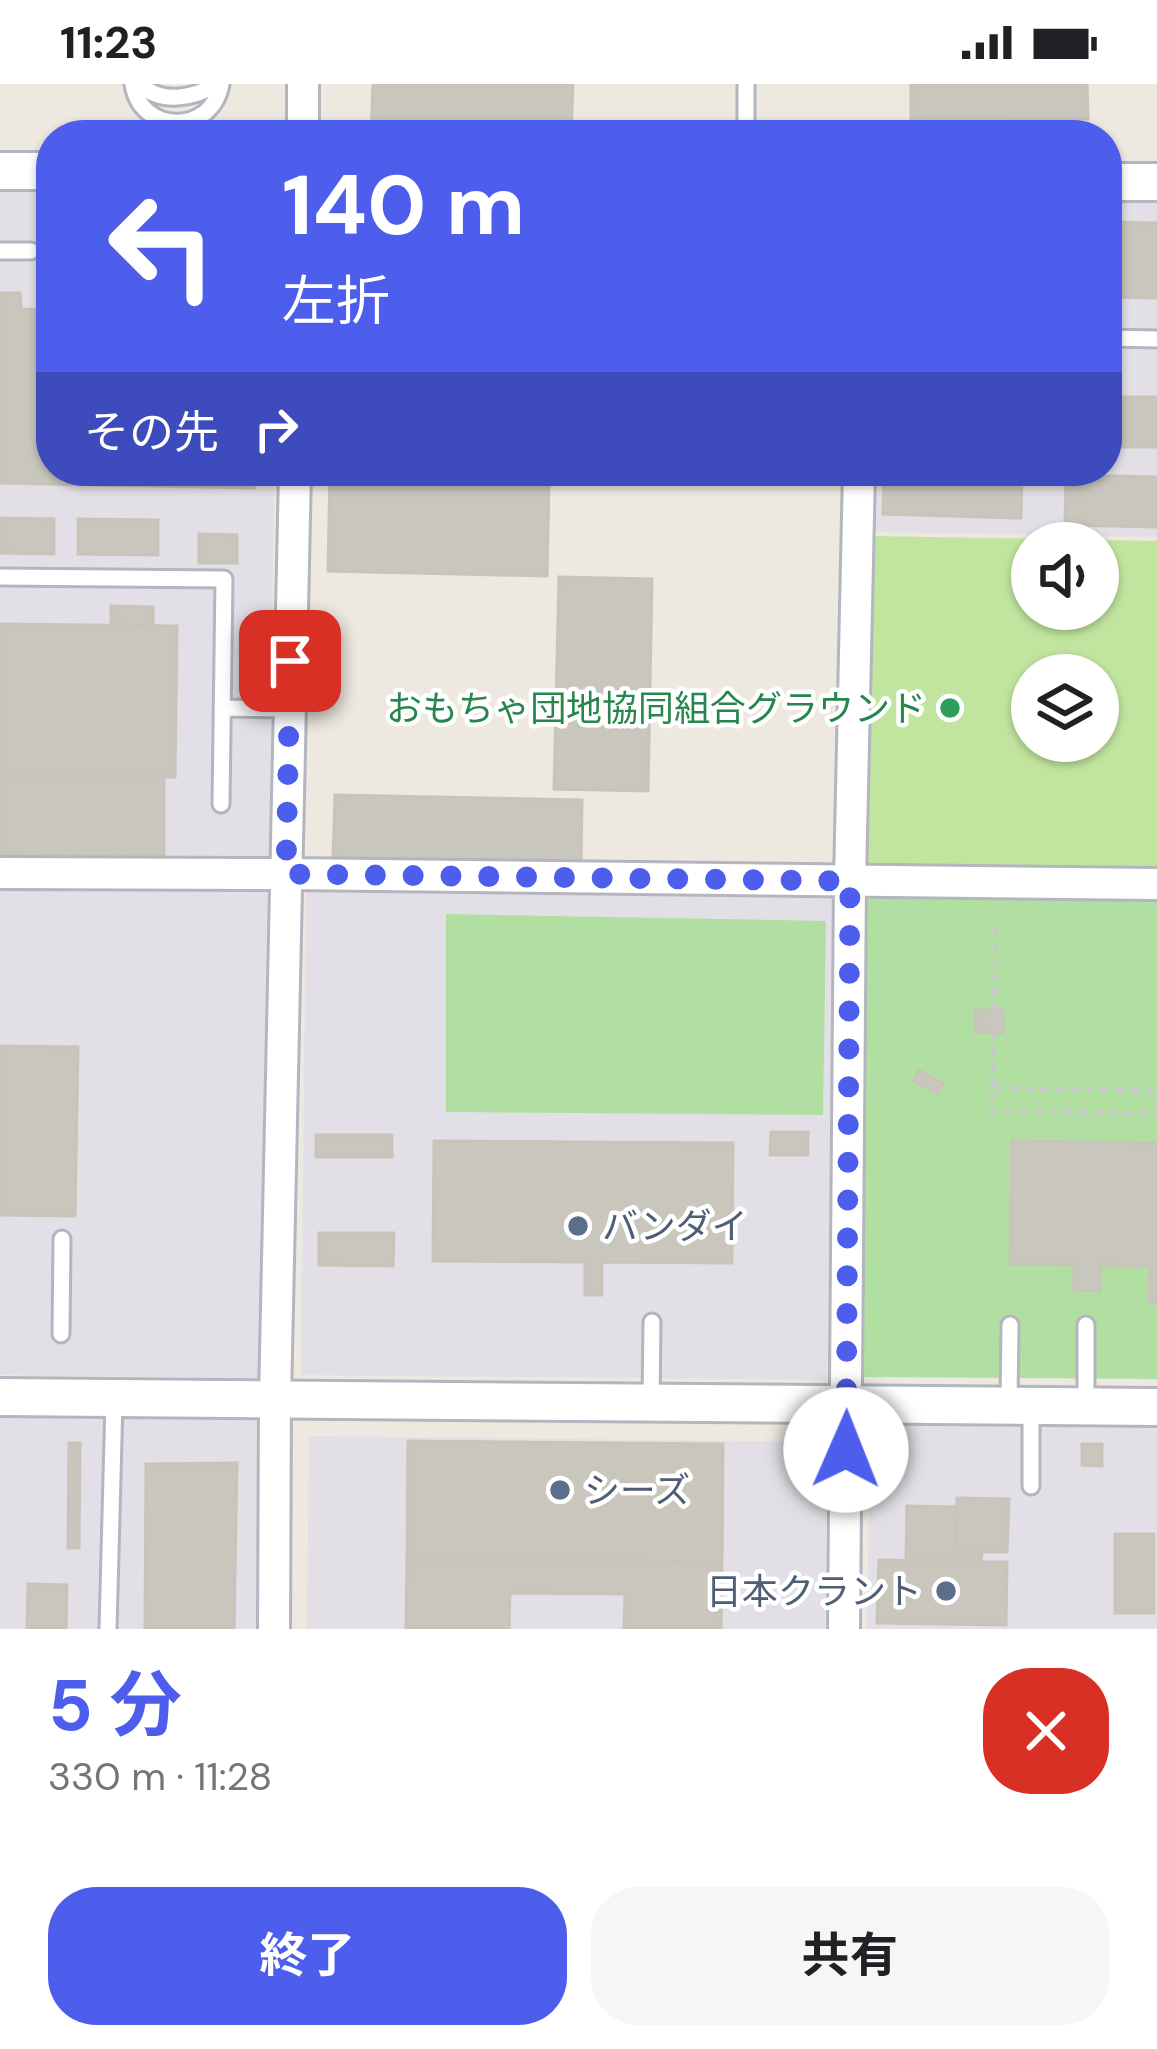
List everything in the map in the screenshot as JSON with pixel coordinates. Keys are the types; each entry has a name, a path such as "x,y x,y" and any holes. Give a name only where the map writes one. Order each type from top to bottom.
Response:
{"street":[{"path":"303,84 303,120"},
{"path":"0,171 36,171"},
{"path":"1122,182 1157,182"},
{"path":"274,1629 295,486"},
{"path":"844,1629 850,881 859,486"},
{"path":"0,874 1157,884"},
{"path":"0,1396 1157,1407"}],"lane":[{"path":"136,84 134,93 142,107 152,117 170,120"},
{"path":"184,120 201,118 210,110 218,99 219,84"},
{"path":"746,84 746,120"},
{"path":"0,251 31,251"},
{"path":"1122,338 1157,338"},
{"path":"0,577 224,579 221,804"},
{"path":"222,708 289,709"},
{"path":"61,1334 62,1239"},
{"path":"651,1403 652,1322"},
{"path":"1010,1324 1030,1486"},
{"path":"1086,1325 1086,1407"},
{"path":"108,1629 114,1398"}],"path":[{"path":"996,928 992,1111 1157,1114"},
{"path":"993,1088 1157,1091"}],"shaded area":[{"path":"0,190 36,191 36,486 274,486 270,861 0,861"},
{"path":"1122,194 1157,195 1157,537 1119,536 1119,522 1011,522 1011,534 873,532 874,486 1122,486"},
{"path":"0,890 269,892 266,1378 0,1375"},
{"path":"306,892 836,898 831,1380 301,1375"},
{"path":"0,1417 262,1420 260,1629 0,1629"},
{"path":"870,1424 1157,1428 1157,1629 867,1629"},
{"name":"シーズ","path":"309,1436 827,1442 825,1629 307,1629"}],"green space":[{"name":"おもちゃ団地協同組合グラウンド","path":"872,536 1011,538 1011,630 1119,630 1119,540 1157,541 1157,868 865,866"},
{"path":"866,896 1157,897 1157,1379 861,1377 857,1368"},
{"path":"446,914 826,921 823,1115 446,1112"}],"building":[{"path":"373,84 573,84 572,120 372,120"},
{"path":"911,84 1087,84 1088,119 911,120"},
{"path":"1122,222 1157,223 1157,298 1122,297"},
{"path":"0,293 20,293 21,309 36,310 36,484 0,483"},
{"path":"1122,397 1157,397 1157,447 1122,447"},
{"path":"1122,476 1157,477 1157,527 1065,522 1066,486 1122,486"},
{"path":"152,486 254,486 254,488"},
{"path":"330,486 549,486 547,576 328,571"},
{"path":"884,486 1022,486 1021,518 883,514"},
{"path":"0,518 54,519 54,554 0,553"},
{"path":"78,519 158,520 158,555 78,554"},
{"path":"199,534 237,535 237,563 199,563"},
{"path":"559,577 652,579 648,791 554,789"},
{"path":"111,606 153,607 153,626 111,625"},
{"path":"0,624 177,626 175,777 0,775"},
{"path":"0,775 164,776 164,855 0,854"},
{"path":"335,795 582,800 581,863 333,857"},
{"path":"975,1010 1003,1010 1003,1033 975,1032"},
{"path":"0,1046 78,1047 75,1216 0,1215"},
{"path":"919,1070 943,1083 937,1094 913,1081"},
{"path":"771,1132 808,1132 808,1155 770,1155"},
{"path":"316,1135 392,1135 392,1157 316,1157"},
{"path":"434,1141 733,1143 732,1263 602,1262 602,1295 585,1295 585,1262 433,1261"},
{"path":"1012,1141 1157,1143 1157,1303 1149,1303 1150,1266 1101,1265 1100,1291 1074,1290 1074,1265 1010,1264"},
{"path":"319,1233 394,1233 393,1266 319,1265"},
{"path":"408,1441 723,1444 722,1562 407,1559"},
{"path":"69,1443 80,1443 79,1548 68,1548"},
{"path":"1082,1444 1102,1444 1102,1466 1082,1465"},
{"path":"237,1463 234,1629 145,1629 146,1464"},
{"path":"957,1498 1009,1499 1007,1552 956,1551"},
{"path":"907,1506 957,1507 956,1561 906,1560"},
{"path":"1115,1534 1154,1534 1154,1613 1115,1613"},
{"path":"956,1551 982,1551 981,1561 956,1561"},
{"path":"407,1559 722,1562 721,1629 624,1629 625,1594 510,1593 509,1629 406,1629"},
{"path":"879,1560 1007,1562 1006,1625 877,1623"},
{"path":"28,1584 67,1585 66,1629 27,1629"}],"place":[{"name":"おもちゃ団地協同組合グラウンド","path":"950,708"},
{"name":"バンダイ","path":"578,1226"},
{"name":"シーズ","path":"560,1490"},
{"name":"日本クラント","path":"946,1591"}],"route":[{"path":"290,661 286,874 850,881 846,1450"}]}
